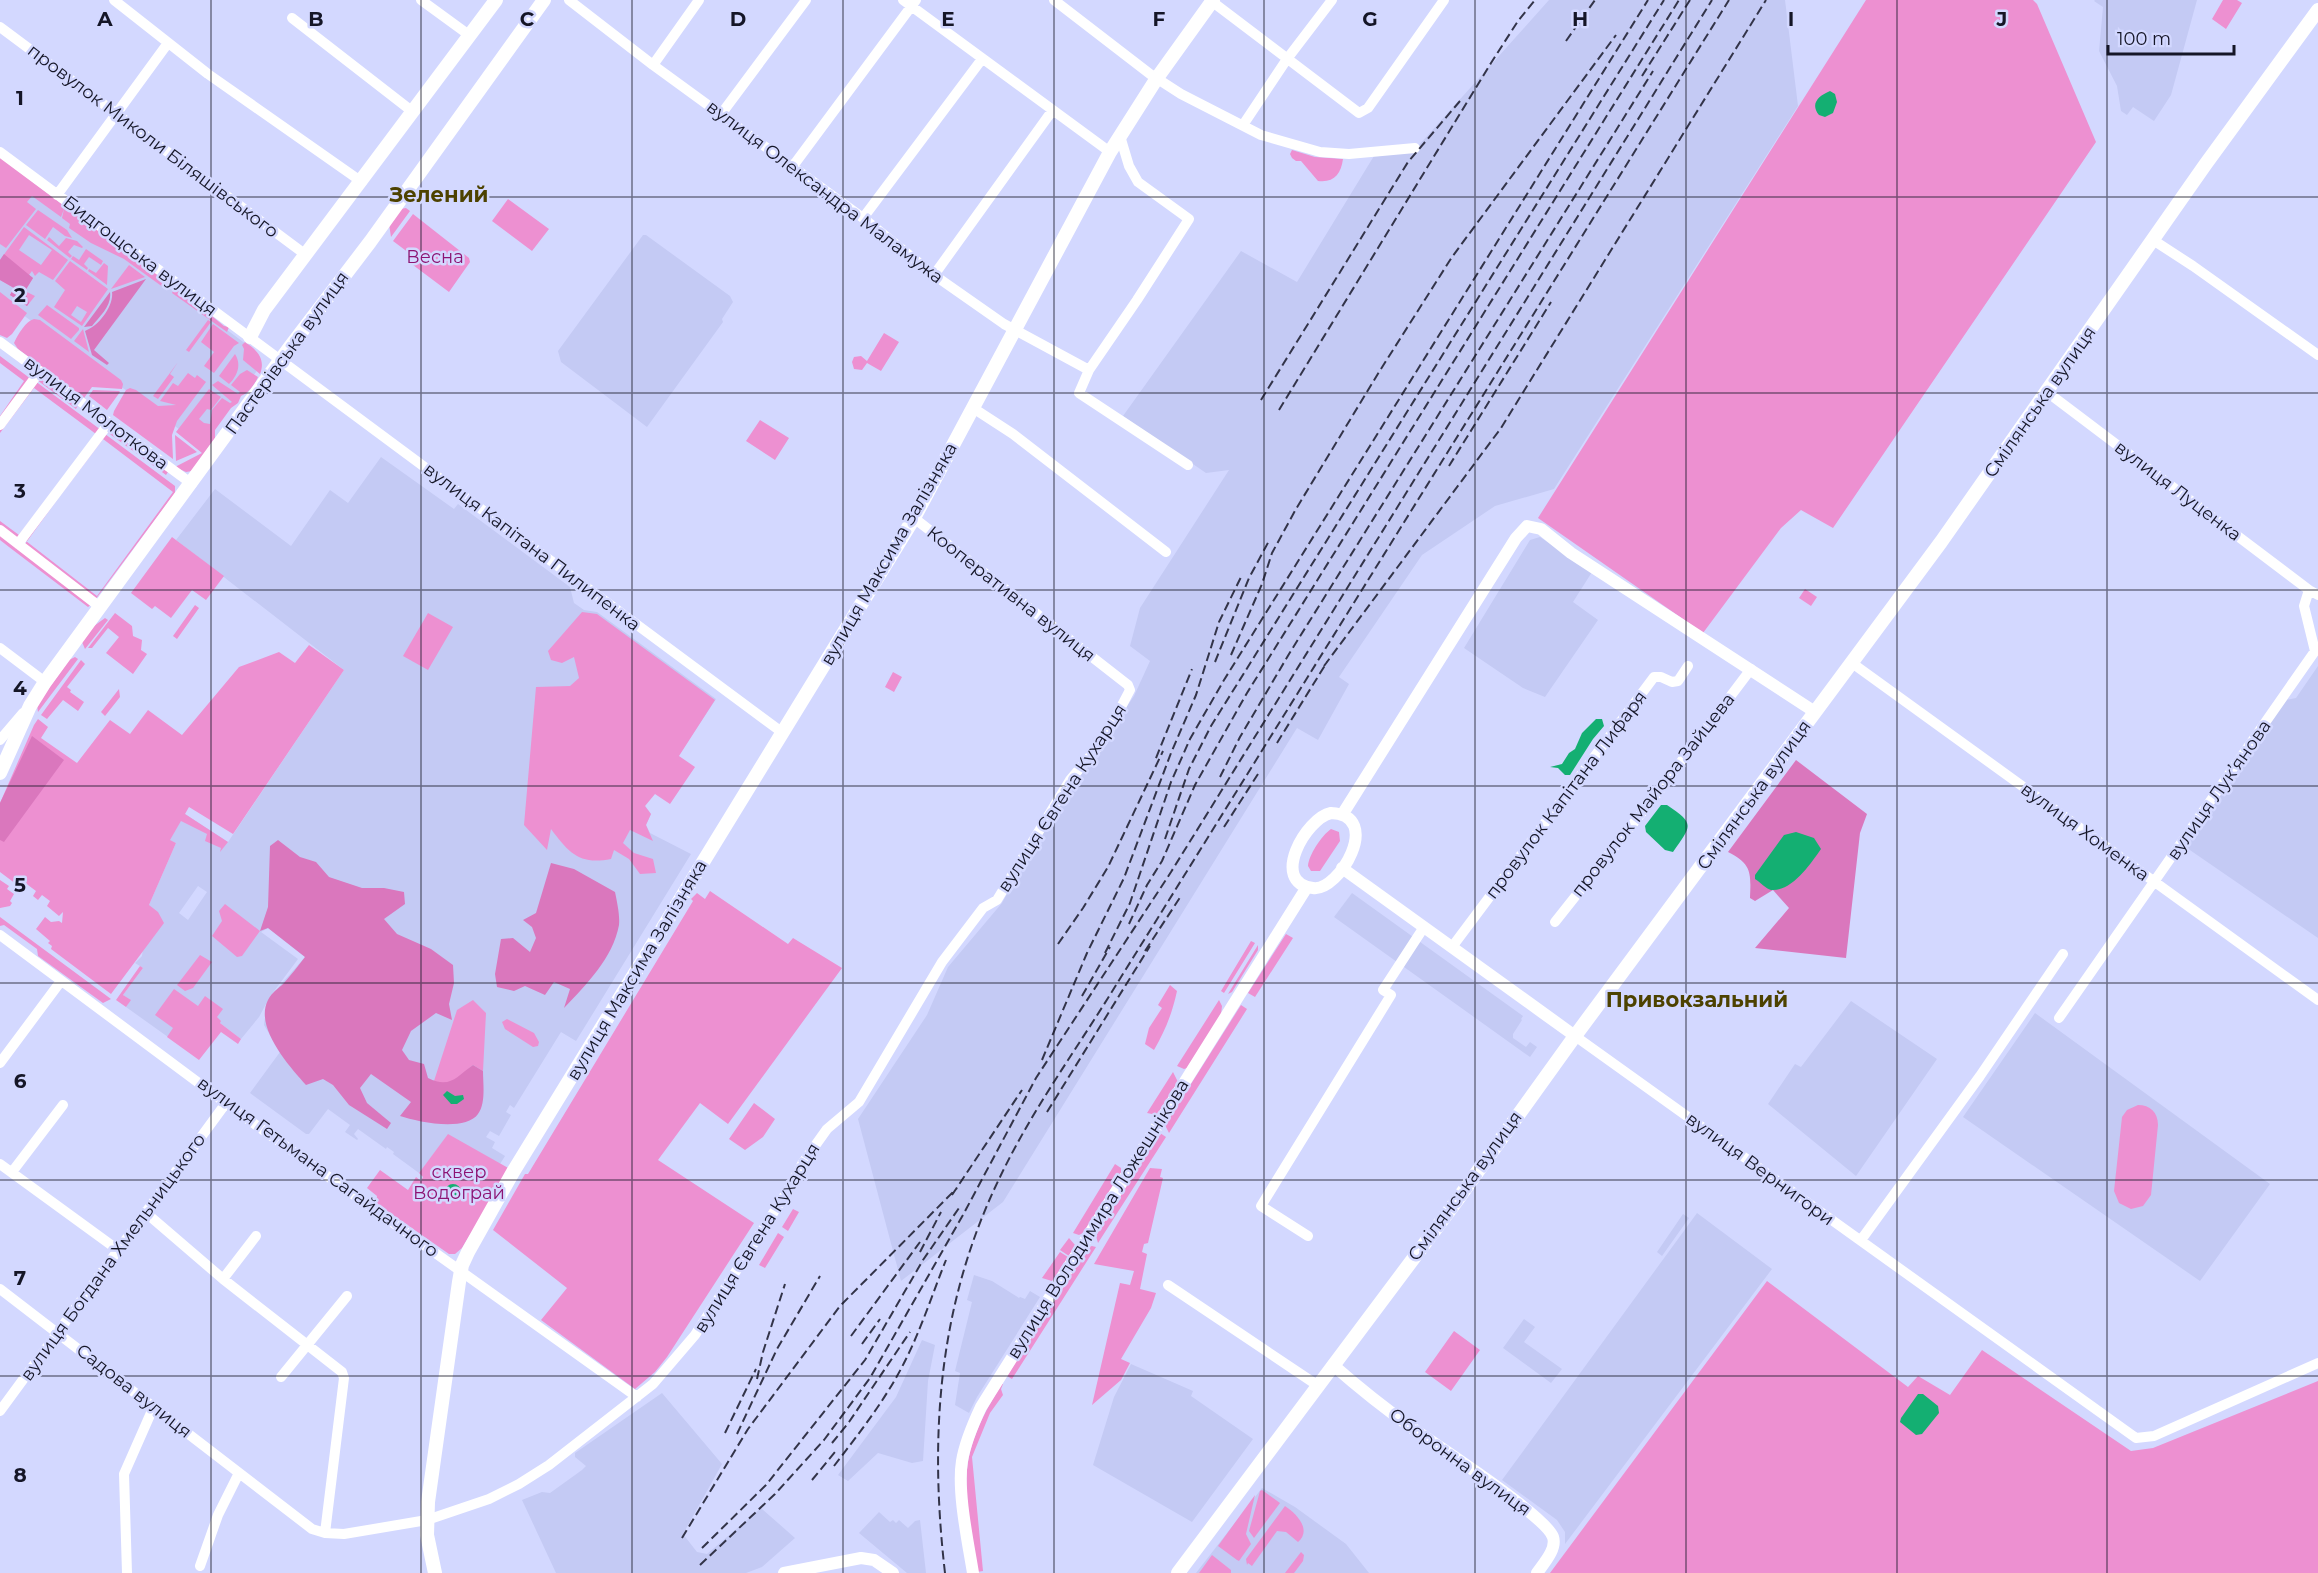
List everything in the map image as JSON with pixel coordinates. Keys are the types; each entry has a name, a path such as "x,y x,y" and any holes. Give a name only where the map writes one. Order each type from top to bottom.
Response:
{"main road":[{"path":"250,338 264,310 496,0"},
{"name":"Пастерівська вулиця","path":"0,773 30,706 45,682 370,242 544,0"},
{"name":"вулиця Максима Залізняка","path":"435,1573 428,1542 427,1521 460,1271 471,1245 513,1172 914,518 1110,152 1157,78 1212,1"},
{"name":"Смілянська вулиця","path":"1178,1573 1455,1203 1575,1036 1852,663 2318,10"}],"street":[{"path":"114,0 168,44 362,182"},
{"path":"421,0 469,35"},
{"name":"вулиця Олександра Маламужа","path":"569,0 653,65 722,113 863,218 934,275 1014,332 1089,370"},
{"path":"653,65 699,0"},
{"path":"722,113 806,0"},
{"path":"1054,0 1181,94 1261,135 1320,152 1349,154 1414,148"},
{"path":"1243,125 1287,59 1332,0"},
{"path":"1212,1 1357,113 1362,113 1368,108 1444,0"},
{"path":"793,166 910,2 982,59 1110,152"},
{"path":"292,18 413,112"},
{"name":"провулок Миколи Біляшівського","path":"0,27 306,255"},
{"path":"57,195 168,44"},
{"path":"863,218 982,59"},
{"path":"934,275 1052,111"},
{"path":"1120,136 1129,166 1138,182 1189,219 1089,370 1079,393 1188,465"},
{"name":"Бидгощська вулиця","path":"0,152 281,361"},
{"path":"2153,240 2318,355"},
{"name":"вулиця Молоткова","path":"0,342 192,484"},
{"name":"вулиця Капітана Пилипенка","path":"281,361 783,733"},
{"path":"0,425 40,371"},
{"name":"вулиця Луценка","path":"2047,392 2313,593"},
{"path":"973,408 1013,434 1167,552"},
{"path":"18,544 110,423"},
{"name":"Кооперативна вулиця","path":"914,518 1108,670"},
{"path":"1342,815 1516,538 1527,526 1540,528 1572,553 1815,712"},
{"path":"0,530 100,608"},
{"name":"вулиця Лукʼянова","path":"2059,1018 2315,651 2304,606 2313,593"},
{"path":"0,648 45,682"},
{"name":"вулиця Хоменка","path":"1852,663 2318,1000"},
{"name":"провулок Капітана Лифаря","path":"1452,947 1654,677 1661,677 1672,682 1678,681 1688,666"},
{"name":"провулок Майора Зайцева","path":"1556,922 1751,669"},
{"name":"вулиця Євгена Кухарця","path":"427,1521 489,1499 529,1479 637,1397 669,1367 695,1335 788,1190 802,1164 827,1129 859,1102 942,962 983,908 997,900 1070,780 1103,741 1130,690 1128,685 1108,670"},
{"name":"Пастерівська вулиця","path":"0,740 30,706"},
{"path":"1331,813 1342,815 1353,824 1357,839 1342,868 1328,885 1318,888 1299,882 1293,873 1292,863 1295,853 1317,819 1331,813"},
{"name":"вулиця Вернигори","path":"1342,868 2130,1435 2136,1438 2148,1438 2318,1363"},
{"name":"вулиця Володимира Ложешнікова","path":"973,1573 965,1526 961,1474 965,1446 981,1407 1307,886"},
{"path":"1308,1236 1261,1206 1391,995 1383,990 1424,927"},
{"name":"вулиця Гетьмана Сагайдачного","path":"0,935 226,1103 637,1397"},
{"path":"1861,1240 1980,1076 2063,954"},
{"path":"0,1063 61,981"},
{"name":"вулиця Богдана Хмельницького","path":"0,1411 226,1103"},
{"path":"12,1172 63,1105"},
{"path":"0,1164 118,1250"},
{"path":"146,1212 223,1280 342,1372 344,1378 324,1533"},
{"path":"223,1280 256,1236"},
{"path":"1168,1286 1317,1385"},
{"name":"Садова вулиця","path":"0,1289 312,1530 344,1534 427,1521"},
{"path":"281,1377 347,1296"},
{"name":"Оборонна вулиця","path":"1333,1365 1414,1429 1530,1512 1548,1529 1553,1536 1554,1547 1537,1573"},
{"path":"127,1573 124,1474 154,1406"},
{"path":"200,1566 218,1515 239,1473"},
{"path":"784,1573 861,1558 874,1560 893,1573"}],"shaded area":[{"path":"1549,0 1785,0 1798,106 1554,489 1495,506 1422,555 1339,677 1349,684 1318,740 1297,728 1003,1202 901,1281 858,1119 927,1015 948,967 1002,903 1038,838 1134,696 1150,661 1130,646 1140,608 1229,470 1206,473 1123,416 1241,251 1297,282 1377,151 1419,145"},
{"path":"2095,0 2197,0 2171,95 2154,121 2133,107 2127,115 2121,111 2117,86 2099,51 2103,7"},
{"path":"1830,91 1835,94 1837,102 1833,113 1825,117 1819,115 1815,104 1822,95"},
{"path":"0,161 254,350 259,368 202,446 0,298"},
{"path":"643,235 730,296 733,302 722,319 723,322 647,427 561,362 558,351"},
{"path":"4,254 33,278 25,291 29,303 27,306 10,295 14,288 0,280 0,260"},
{"path":"146,279 94,350 109,363 107,365 92,355 85,331 95,325 104,315 111,303 112,292"},
{"path":"110,292 105,310 92,326 84,327"},
{"path":"381,457 454,509 458,504 570,587 574,603 584,610 597,612 716,699 645,806 651,814 646,825 650,833 691,854 576,1041 561,1032 514,1108 510,1105 506,1112 511,1115 499,1136 490,1131 486,1137 495,1142 492,1148 505,1156 500,1164 448,1135 419,1173 393,1154 394,1152 358,1129 354,1134 357,1140 345,1132 350,1125 328,1109 309,1134 306,1134 250,1093 280,1052 264,1025 267,1002 259,1017 241,1039 199,1007 175,1042 126,1007 130,1000 123,995 143,968 135,963 142,956 149,905 176,843 169,840 185,814 228,842 344,670 176,540 215,489 291,546 330,490 348,503","holes":["198,886 207,892 188,920 179,913","268,928 305,957 269,998 298,959 261,932"]},
{"path":"1540,537 1592,572 1573,602 1598,620 1545,697 1523,688 1464,648 1530,540"},
{"path":"2318,666 2318,938 2184,846 2286,700 2296,698"},
{"path":"1596,719 1602,719 1604,726 1570,775 1565,775 1558,768 1550,767 1562,764 1569,753 1575,749 1582,733"},
{"path":"32,736 64,760 4,842 0,840 0,803"},
{"path":"1796,760 1867,814 1860,833 1846,958 1755,948 1789,908 1773,890 1755,901 1750,898 1750,876 1746,865 1728,852"},
{"path":"1661,805 1667,805 1676,811 1688,825 1684,836 1673,852 1665,850 1646,832 1645,826"},
{"path":"1796,832 1814,838 1821,849 1793,882 1771,890 1755,879 1755,875 1784,835"},
{"path":"278,840 300,857 316,862 329,877 362,888 384,888 404,892 405,904 384,919 397,934 431,949 453,965 454,983 449,1004 452,1020 436,1013 411,1031 402,1050 409,1060 424,1064 428,1078 436,1081 452,1080 473,1065 483,1071 484,1093 481,1110 472,1120 463,1123 441,1124 400,1116 411,1102 371,1074 360,1088 367,1103 391,1123 387,1129 349,1105 333,1085 323,1079 306,1085 275,1046 266,1022 265,1011 268,1000 305,957 268,928 260,931 268,907 270,846"},
{"path":"551,863 574,869 615,892 619,913 616,937 605,960 564,1008 570,989 554,982 545,995 525,986 514,991 497,987 495,974 501,939 513,938 530,952 536,938 532,927 523,920 536,913"},
{"path":"1352,893 1523,1016 1513,1038 1526,1047 1530,1042 1537,1047 1530,1057 1334,917"},
{"path":"1851,1001 1937,1059 1856,1176 1768,1104 1795,1064 1801,1067"},
{"path":"2035,1013 2270,1184 2200,1281 1963,1117"},
{"path":"447,1091 455,1096 463,1095 464,1099 457,1104 451,1104 443,1095"},
{"path":"453,1184 461,1192 453,1200 445,1192"},
{"path":"1697,1213 1772,1269 1565,1544 1565,1532 1557,1520 1502,1480"},
{"path":"1683,1214 1689,1218 1662,1256 1657,1252"},
{"path":"974,1275 992,1281 1019,1298 1025,1299 1030,1291 1040,1297 969,1413 955,1405 960,1373 955,1371 972,1302 967,1300"},
{"path":"1524,1319 1535,1327 1524,1342 1562,1369 1551,1383 1503,1348"},
{"path":"922,1340 935,1345 928,1381 923,1461 912,1463 878,1453 848,1481 838,1475 896,1397"},
{"path":"1131,1364 1193,1391 1191,1396 1253,1439 1192,1522 1093,1465 1114,1397"},
{"path":"662,1393 722,1464 683,1534 697,1552 707,1554 761,1508 795,1538 762,1567 746,1573 556,1573 522,1500 542,1492 550,1493 582,1470 586,1466 575,1457 575,1453"},
{"path":"1918,1394 1923,1394 1938,1406 1939,1413 1922,1434 1916,1435 1900,1422"},
{"path":"1262,1488 1295,1507 1346,1544 1369,1573 1196,1573"},
{"path":"879,1512 890,1522 893,1520 896,1523 899,1520 908,1528 915,1521 920,1520 926,1573 907,1573 859,1533"}],"green space":[{"path":"1866,0 2033,0 2037,4 2096,142 1833,528 1801,510 1781,528 1703,633 1538,518"},
{"path":"2223,0 2237,0 2242,3 2226,29 2212,19"},
{"path":"1292,150 1315,157 1343,159 1336,176 1328,181 1318,181 1301,161 1292,158 1290,154"},
{"path":"0,157 64,208 66,207 171,284 167,290 124,259 91,243 69,228 70,224 62,218 64,209 61,217 32,196 27,202 36,209 6,248 0,244"},
{"path":"508,199 549,229 532,251 492,221"},
{"path":"406,208 410,211 391,237 389,224 400,209"},
{"path":"38,210 67,230 72,238 53,227 45,239 26,225"},
{"name":"Весна","path":"413,214 469,258 470,262 449,292 409,262 413,256 393,241"},
{"path":"24,227 68,260 53,280 39,272 35,276 32,271 29,275 33,278 25,291 35,296 27,306 10,295 14,288 0,280 0,260","holes":["29,235 52,250 41,265 19,250"]},
{"path":"49,237 59,246 66,238 77,241 83,247 74,245 68,252 72,256 70,258 47,240"},
{"path":"86,249 103,261 101,265 89,257 84,264 87,270 71,259 73,256 79,260"},
{"path":"70,261 108,289 82,326 54,307 65,290 55,281","holes":["77,306 87,312 81,322 71,315"]},
{"path":"104,263 108,266 107,285 88,271 89,269 96,273"},
{"path":"129,265 145,277 111,289"},
{"path":"174,289 185,294 224,326 229,327 227,332 172,293"},
{"path":"0,292 27,313 7,338 0,335"},
{"path":"47,305 79,328 71,339 38,315"},
{"path":"34,319 40,320 121,380 122,389 92,387 84,398 18,349 14,343 16,339 25,325"},
{"path":"208,320 211,322 189,352 186,350"},
{"path":"213,324 239,343 234,346 214,373 204,366 214,352 201,342"},
{"path":"83,329 89,352 74,341"},
{"path":"884,333 899,342 881,371 867,363 862,370 854,369 852,362 854,357 861,356 867,361"},
{"path":"245,342 261,359 260,374 243,360 242,345"},
{"path":"235,354 238,370 229,384 219,376"},
{"path":"0,356 31,379 0,420 0,416 24,381 0,363"},
{"path":"178,362 170,374 174,377 158,399 153,396"},
{"path":"247,370 258,377 257,380 249,391 241,396 238,403 231,408 215,430 215,438 192,471 186,472 175,467 202,453 176,432 209,389 221,397 211,410 207,409 199,419 210,424 212,410 222,398 232,402 212,385 218,381 238,394 240,392 231,385 240,374"},
{"path":"188,373 195,378 197,375 206,382 177,421 172,435 173,459 113,415 126,390 130,388 158,406 176,405 160,401 173,383 178,386"},
{"path":"41,379 78,405 76,409 37,380"},
{"path":"35,381 101,430 18,539 0,527 0,521 19,535 96,434 34,388 0,433 0,428"},
{"path":"93,390 120,392 107,410 89,396"},
{"path":"760,420 789,438 775,460 746,441"},
{"path":"111,431 168,472 166,475 107,432"},
{"path":"105,434 175,486 175,493 95,600 25,544 27,542 97,596 173,492 103,439 58,498"},
{"path":"175,435 197,452 176,461"},
{"path":"0,534 92,604 88,607 9,547 0,540"},
{"path":"172,537 224,576 206,600 192,590 171,618 155,606 152,609 131,593"},
{"path":"1805,589 1817,597 1811,606 1799,598"},
{"path":"195,605 199,608 177,639 173,636"},
{"path":"582,612 597,614 715,700 679,756 695,767 670,804 655,794 645,806 651,814 646,825 653,841 630,830 623,843 634,853 653,859 656,873 640,874 629,859 614,850 611,859 583,858 569,851 551,829 547,850 524,825 536,687 570,686 579,678 574,657 562,663 551,660 548,651"},
{"path":"115,613 132,626 133,636 142,640 141,650 147,654 133,674 106,653 119,637 108,628 92,648 88,648"},
{"path":"428,613 453,627 428,670 403,656"},
{"path":"105,618 108,620 85,649 82,642 94,626"},
{"path":"309,645 344,670 233,834 189,807 185,814 228,842 220,852 221,848 205,841 207,834 181,821 170,840 176,843 149,905 158,912 164,923 111,994 51,949 52,946 48,943 50,941 36,929 45,917 51,922 62,923 63,912 59,916 47,906 50,901 42,895 38,900 33,896 36,891 24,882 20,887 0,872 0,803 34,725 38,719 48,727 41,738 77,763 110,720 130,734 148,710 182,735 239,667 279,652 295,663"},
{"path":"75,657 78,659 38,712 37,705 69,660"},
{"path":"81,660 85,664 67,687 84,702 78,711 63,700 47,719 41,715"},
{"path":"893,672 902,677 894,692 885,687"},
{"path":"119,689 120,697 105,716 101,712"},
{"path":"1331,829 1339,832 1340,841 1320,871 1311,871 1308,866 1313,851"},
{"path":"0,880 9,886 7,889 14,894 10,906 0,908"},
{"path":"710,891 788,944 793,938 842,968 728,1124 700,1103 658,1160 754,1223 667,1357 655,1372 635,1389 541,1320 567,1288 493,1230 693,901 691,899 697,893 705,899"},
{"path":"225,904 260,931 242,956 237,957 212,936 222,921 219,911"},
{"path":"0,917 111,999 103,1003 38,956 37,949 4,925 0,926"},
{"path":"1286,934 1293,938 1255,997 1248,993"},
{"path":"1251,941 1255,943 1224,993 1221,991"},
{"path":"1258,945 1258,950 1232,992 1228,994"},
{"path":"200,955 212,962 193,988 185,991 177,985"},
{"path":"140,966 143,968 123,995 131,1000 126,1007 116,1000"},
{"path":"1170,985 1177,991 1168,1022 1154,1050 1145,1044 1149,1028 1162,1008 1158,1005"},
{"path":"174,989 198,1006 205,996 223,1009 217,1017 220,1023 241,1039 238,1044 221,1032 199,1060 167,1037 173,1028 155,1015"},
{"path":"473,1000 486,1013 483,1071 473,1065 450,1082 434,1081 457,1010"},
{"path":"1219,1000 1222,1006 1221,1015 1187,1068 1177,1066"},
{"path":"1241,1005 1247,1009 1169,1133 1165,1125"},
{"path":"507,1019 534,1033 539,1042 538,1046 533,1047 505,1029 502,1022"},
{"path":"1173,1072 1178,1082 1159,1112 1157,1115 1147,1113"},
{"path":"754,1103 775,1119 763,1137 745,1150 729,1139"},
{"path":"2138,1105 2152,1110 2157,1116 2158,1125 2151,1195 2143,1206 2131,1209 2119,1203 2114,1191 2122,1117 2127,1110"},
{"path":"1160,1133 1166,1137 1098,1243 1096,1236 1098,1232"},
{"name":"сквер Водограй","path":"448,1134 510,1169 462,1248 455,1254 449,1254 376,1203 377,1196 367,1188 380,1170 408,1190 416,1177 421,1181 423,1177 419,1173"},
{"path":"1115,1164 1121,1168 1121,1173 1083,1233 1079,1235 1073,1233"},
{"path":"1150,1168 1162,1169 1160,1177 1163,1178 1148,1243 1144,1244 1142,1252 1147,1254 1140,1289 1156,1293 1151,1308 1121,1359 1130,1363 1121,1380 1092,1405 1120,1283 1130,1285 1134,1271 1094,1264"},
{"path":"793,1209 799,1212 788,1231 782,1227"},
{"path":"778,1233 784,1237 765,1268 759,1265"},
{"path":"1069,1238 1075,1245 1069,1256 1060,1250"},
{"path":"1088,1247 1096,1247 1012,1379 1007,1376"},
{"path":"1060,1252 1068,1257 1052,1281 1042,1278"},
{"path":"1767,1281 1908,1387 1918,1376 1950,1395 1982,1350 2131,1451 2153,1448 2318,1381 2318,1573 1550,1573"},
{"path":"1454,1331 1480,1350 1451,1391 1425,1372"},
{"path":"1002,1384 1003,1395 990,1413 972,1457 983,1571 977,1572 968,1508 967,1470 971,1447 990,1404"},
{"path":"1262,1490 1280,1503 1254,1538 1249,1531"},
{"path":"1255,1495 1246,1534 1251,1544 1239,1561 1218,1546"},
{"path":"1285,1506 1301,1522 1304,1532 1302,1537 1298,1542 1286,1532 1277,1531 1252,1566 1248,1563 1247,1565 1246,1559"},
{"path":"1301,1552 1304,1555 1303,1561 1294,1573 1285,1573"},
{"path":"1212,1555 1231,1570 1231,1573 1199,1573"}],"railway":[{"path":"1279,410 1491,63 1518,21 1535,0"},
{"path":"1566,41 1595,0"},
{"path":"1105,953 1130,903 1171,782 1190,739 1224,680 1648,0"},
{"path":"1165,839 1189,769 1211,726 1664,0"},
{"path":"1129,924 1147,885 1162,861 1195,785 1247,693 1679,0"},
{"path":"1642,76 1690,0"},
{"path":"700,1565 775,1494 824,1440 870,1378 963,1215 1036,1078 1171,872 1712,0"},
{"path":"945,1573 938,1471 943,1371 951,1322 963,1273 979,1225 1000,1177 1038,1108 1729,0"},
{"path":"1324,666 1501,428 1766,0"},
{"path":"1231,655 1262,584 1272,553 1379,372 1452,257 1616,35"},
{"path":"1220,777 1240,737 1289,654 1653,71"},
{"path":"1261,400 1408,162 1460,101"},
{"path":"1449,466 1551,302"},
{"path":"1215,662 1249,578 1270,539"},
{"path":"1042,1060 1087,953 1124,878 1171,753 1196,695 1219,622 1242,575"},
{"path":"1277,743 1327,662"},
{"path":"1156,758 1192,669"},
{"path":"1058,944 1108,867 1163,751"},
{"path":"1224,827 1258,774"},
{"path":"1145,951 1181,896"},
{"path":"1047,1112 1150,946"},
{"path":"1082,996 1110,947"},
{"path":"952,1195 1022,1090"},
{"path":"682,1538 748,1429 840,1306 957,1188"},
{"path":"702,1548 766,1485 865,1360 923,1260 959,1208"},
{"path":"920,1252 941,1212"},
{"path":"851,1336 920,1242"},
{"path":"834,1466 873,1414 899,1373 917,1335 946,1260"},
{"path":"737,1434 777,1349 820,1276"},
{"path":"757,1379 763,1352 785,1284"},
{"path":"862,1344 880,1319"},
{"path":"832,1443 849,1422 910,1332"},
{"path":"725,1433 756,1369"},
{"path":"812,1480 835,1452"}],"district":[{"name":"Зелений","path":"439,195"},
{"name":"Привокзальний","path":"1697,1000"}]}
